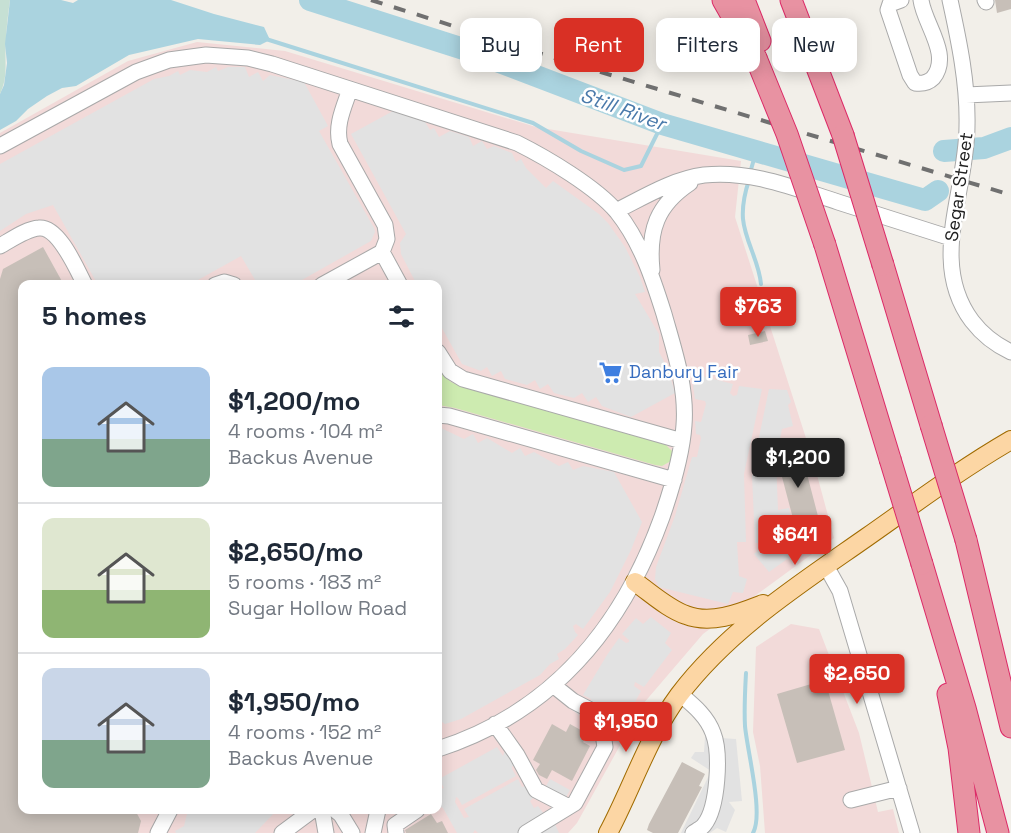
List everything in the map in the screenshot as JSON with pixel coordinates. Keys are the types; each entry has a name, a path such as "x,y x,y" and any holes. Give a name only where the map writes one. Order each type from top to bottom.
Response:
{"highway":[{"path":"723,0 762,59"},
{"path":"744,0 825,245 965,708 998,833"},
{"path":"791,0 799,18"},
{"path":"803,0 808,18"},
{"path":"822,72 883,265 1011,690"},
{"path":"966,540 1011,727"},
{"path":"922,564 959,748 969,833"}],"main road":[{"path":"608,833 656,731 680,694 704,665 732,637 784,596 922,498 1011,440"},
{"path":"635,582 678,612 699,618 741,613 784,596"}],"street":[{"path":"901,0 891,3 888,10 910,75 915,83 920,84 933,77 939,57 938,47 921,0"},
{"name":"Segar Street","path":"950,0 966,94 967,128 965,161 951,238 952,276 965,311 976,326 991,340 1011,352"},
{"path":"0,146 123,78 169,60 187,56 227,55 248,58 517,143 584,184 616,210 637,243 653,282 680,370 684,407 682,441 674,480 658,527 635,582 615,615 592,646 553,685 525,706 464,740 442,748"},
{"path":"331,280 381,252 387,239 385,225 337,135 350,89"},
{"path":"966,94 1011,93"},
{"path":"616,210 670,185 705,176 741,175 761,178 951,238"},
{"path":"653,282 651,252 659,212 678,191 705,176"},
{"path":"0,246 31,230 46,229 62,243 82,280"},
{"path":"381,252 397,280"},
{"path":"442,359 456,377 682,441"},
{"path":"442,415 674,480"},
{"path":"826,566 840,591 912,833"},
{"path":"526,833 576,802 604,747 600,715 573,701 553,685"},
{"path":"680,694 703,715 716,742 717,796 705,825 693,833"},
{"path":"495,724 517,755 536,790 567,806"},
{"path":"851,800 899,788"},
{"path":"158,833 168,814"},
{"path":"282,833 308,814"},
{"path":"323,814 326,833"},
{"path":"340,814 352,833"},
{"path":"373,833 377,814"},
{"path":"396,833 395,825 411,814"}],"shaded area":[{"name":"Danbury Fair","path":"197,42 285,51 536,127 741,161 735,217 813,460 834,538 703,634 643,704 577,823 568,833 0,833 0,133 128,61"},
{"path":"216,67 218,71 228,67 245,67 249,77 258,72 263,81 270,75 304,82 328,126 319,131 374,228 375,232 371,241 302,280 255,280 241,256 198,280 95,280 53,205 26,214 0,231 0,164 154,79 169,76 178,71 180,75 190,70 207,72"},
{"path":"393,111 425,122 430,130 434,128 439,137 450,131 469,137 473,146 482,141 487,149 494,146 512,153 516,162 521,159 526,168 546,188 553,181 599,214 625,247 640,277 645,292 635,294 659,334 659,352 668,369 675,393 631,417 602,406 596,397 588,402 582,393 574,398 554,393 548,384 540,389 535,380 527,385 505,379 501,371 492,376 487,367 481,371 462,364 442,328 442,280 414,280 401,254 400,243 406,234 351,134"},
{"path":"698,375 733,384 730,393 733,396 737,395 739,386 762,389 744,474 746,542 737,542 739,576 747,579 743,593 733,592 728,604 659,587 655,579 656,567 675,516 692,457 697,457 701,438 696,434 695,421 701,422 706,404 705,401 695,399 693,385 696,384"},
{"path":"769,389 787,390 791,402 788,405 793,426 782,429 776,460 778,510 789,508 792,520 782,525 784,549 790,557 769,572 754,554 765,545 755,543 752,475 762,475 761,472 752,471"},
{"path":"442,428 464,439 473,434 478,443 487,438 512,453 520,448 525,456 534,452 559,466 568,462 573,470 583,466 614,472 642,522 610,592 583,629 576,624 573,626 578,635 557,654 559,659 550,664 540,675 461,719 445,724 442,722"},
{"path":"651,617 671,633 665,643 672,650 644,687 635,682 634,686 641,691 619,731 609,728 611,749 609,756 583,805 555,824 559,833 478,833 475,830 473,833 457,833 442,807 442,788 444,788 442,777 497,747 503,756 506,748 518,743 541,786 546,786 550,779 570,790 566,797 569,800 596,752 598,742 595,734 579,715 568,707 578,696 588,703 591,702 591,699 583,695 619,638 626,643 629,642 622,634 636,618 643,624","holes":["512,766 515,767 525,786 522,787 518,779 464,809 469,817 464,818 455,802 456,797 462,805 516,776 512,769","533,798 551,806 551,810 544,814 538,806 534,808 530,801"]},
{"path":"791,624 819,629 859,733 878,812 893,809 899,833 765,833 760,766 753,732 756,647"},
{"path":"705,737 736,739 742,801 729,802 735,810 726,832 717,828 710,833 681,833 711,771 691,758 695,752 704,752"},
{"path":"187,814 273,814 255,833 176,833 175,831 184,826"}],"green space":[{"path":"0,0 10,0 6,32 5,74 0,94"},
{"path":"442,374 460,386 664,443 672,451 671,461 662,466 655,465 442,406"}],"water":[{"path":"10,0 61,0 73,3 78,0 171,0 264,27 270,40 260,45 198,39 129,55 76,86 62,88 47,96 28,109 16,121 0,130 0,94 4,85 7,63 5,44"}],"building":[{"path":"995,0 1011,0 1011,9 997,13"},
{"path":"43,247 61,280 18,280 18,814 137,814 141,821 138,833 0,833 0,279 3,269"},
{"path":"765,331 768,341 750,345 748,335"},
{"path":"801,451 819,522 798,527 795,526 777,458"},
{"path":"825,680 845,750 797,763 777,694"},
{"path":"552,724 566,732 570,724 588,734 583,742 590,746 572,781 552,770 547,779 539,775 536,770 540,764 533,760"},
{"path":"682,762 705,774 699,786 702,787 678,833 653,833 647,830 649,824"},
{"path":"431,814 437,823 442,821 448,833 406,833 405,830"}],"waterway":[{"name":"Still River","path":"310,0 473,52 662,124 925,200 938,191"},
{"path":"266,39 533,123 581,151 624,170 641,166 662,124"},
{"name":"Still River","path":"944,151 984,148 1011,138"},
{"path":"750,173 756,152"},
{"path":"749,180 744,199 743,219 761,284"},
{"path":"746,673 745,726 757,812 753,833"}],"railway":[{"path":"371,0 564,61 1011,195"}],"place":[{"name":"Danbury Fair","path":"611,372"}]}
